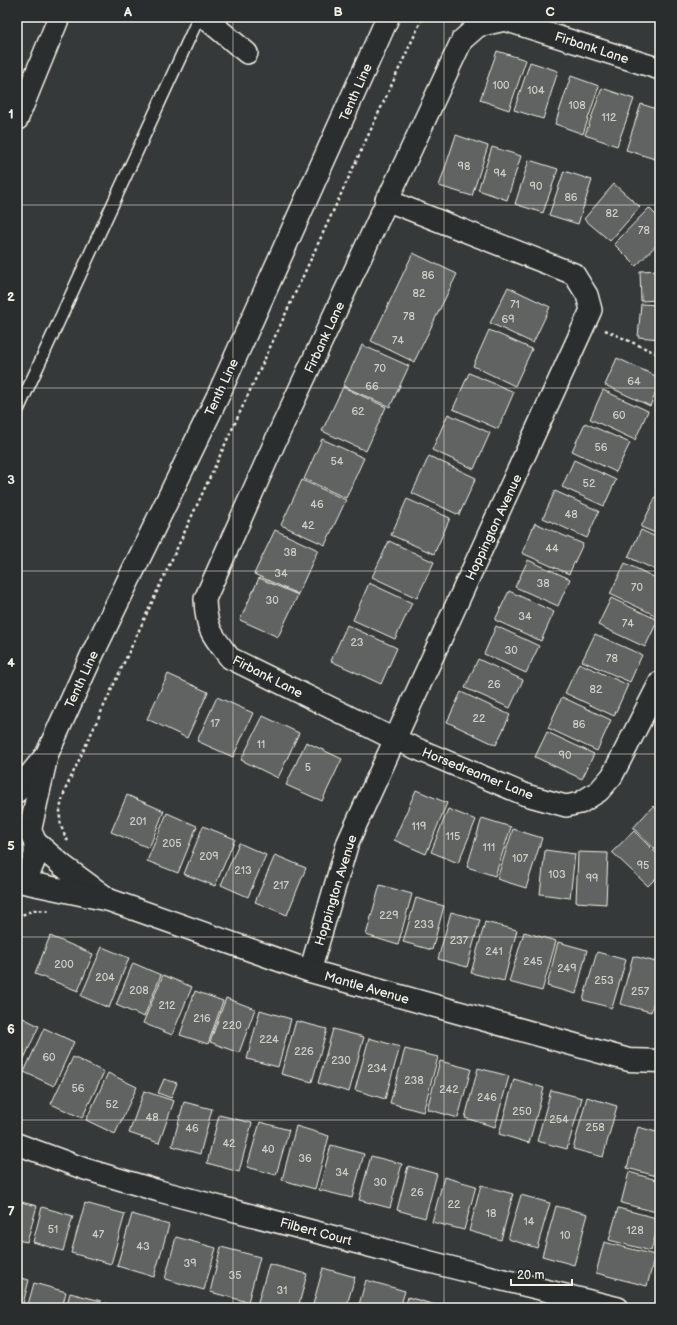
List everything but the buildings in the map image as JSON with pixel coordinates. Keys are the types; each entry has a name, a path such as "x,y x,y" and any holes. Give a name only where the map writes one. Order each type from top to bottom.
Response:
{"street":[{"path":"17,120 59,17"},
{"path":"204,17 247,53"},
{"name":"Tenth Line","path":"18,881 27,874 33,864 36,853 27,830 47,754 93,653 217,398 388,17"},
{"name":"Firbank Lane","path":"396,740 230,658 213,636 206,620 205,599 386,200 462,40 478,26 505,20 660,69"},
{"name":"Hoppington Avenue","path":"310,971 348,842 592,310 587,295 574,274 386,200"},
{"name":"Horsedreamer Lane","path":"396,740 526,795 566,806 580,803 599,791 612,776 660,682"},
{"name":"Tenth Line","path":"17,791 47,754"},
{"name":"Mantle Avenue","path":"27,830 63,866 109,900"},
{"name":"Mantle Avenue","path":"18,881 109,900 310,971 629,1060 660,1077"},
{"name":"Mantle Avenue","path":"629,1060 660,1061"},
{"name":"Filbert Court","path":"17,1144 85,1169 159,1191 446,1266 618,1308"}],"lane":[{"path":"17,412 199,17"}],"path":[{"path":"71,843 67,840 60,823 59,806 66,788 423,17"},
{"path":"586,321 660,355"},
{"path":"17,917 34,910 51,911 58,890"}]}
